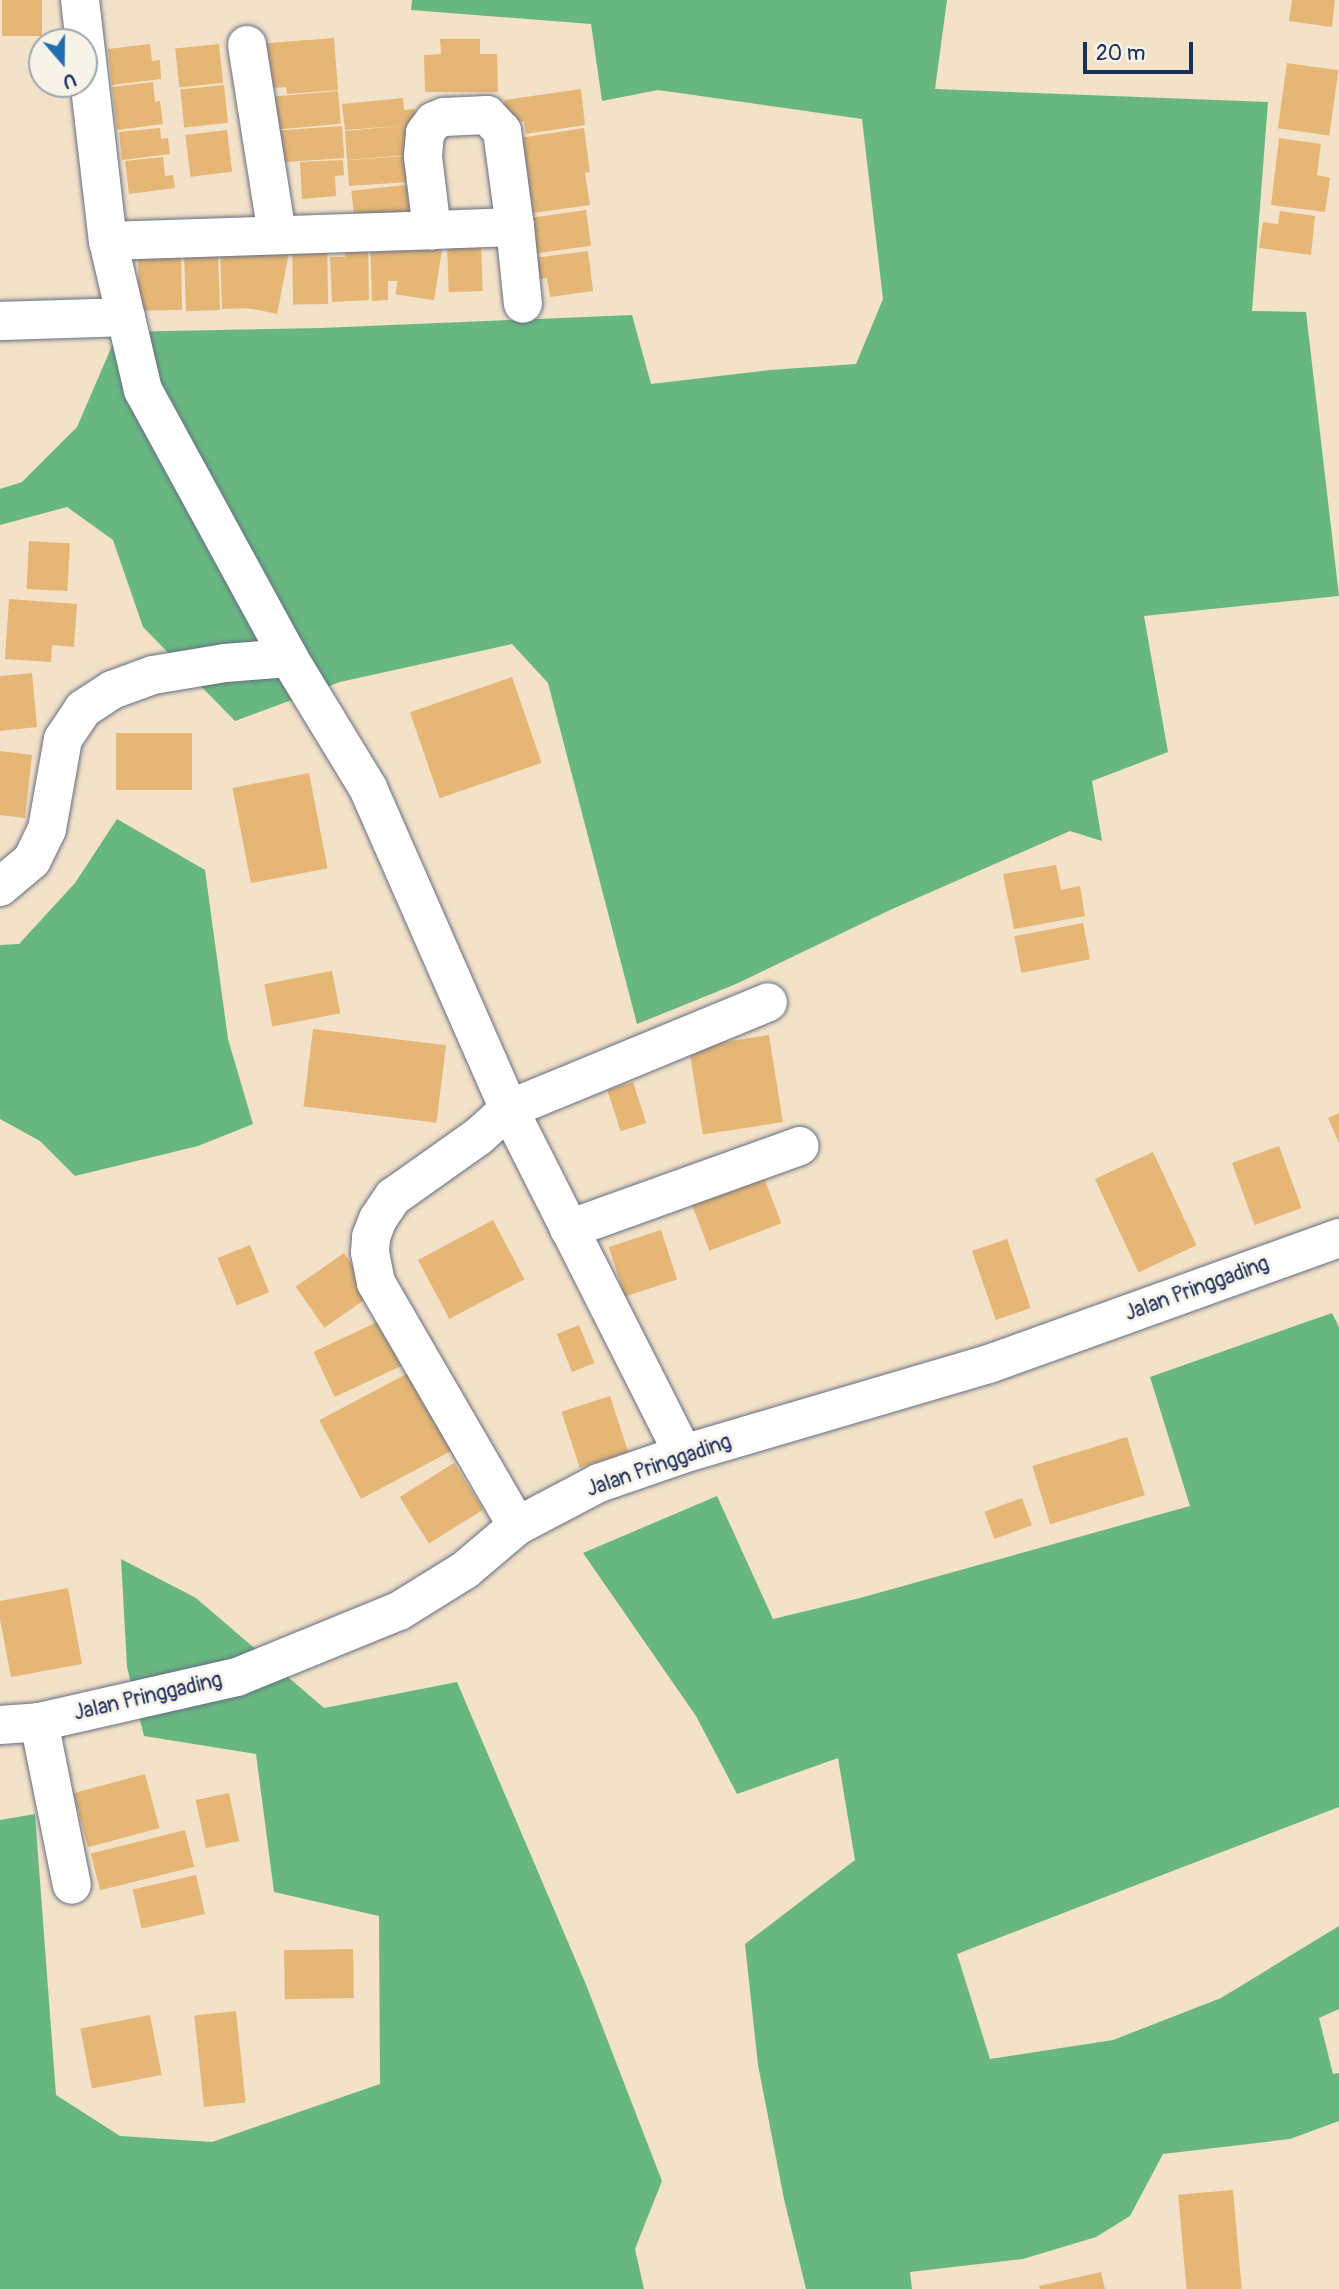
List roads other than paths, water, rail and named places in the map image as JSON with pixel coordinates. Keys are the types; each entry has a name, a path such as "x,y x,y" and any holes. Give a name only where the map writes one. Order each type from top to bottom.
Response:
{"street":[{"path":"80,0 108,241 144,390 289,658 368,788 509,1109 683,1454"},
{"path":"247,45 277,235"},
{"path":"432,230 422,141 434,121 463,115 487,115 502,131 523,304"},
{"path":"108,241 515,227"},
{"path":"0,321 126,317"},
{"path":"0,887 32,860 47,829 63,739 83,709 112,690 153,676 225,663 289,658"},
{"path":"517,1526 376,1283 370,1253 371,1237 393,1197 479,1136 509,1109 768,1002"},
{"path":"569,1229 799,1146"},
{"name":"Jalan Pringgading","path":"0,1725 39,1722 237,1677 399,1611 465,1570 517,1526 599,1483 683,1454 989,1364 1339,1238"},
{"path":"39,1722 72,1885"}]}
